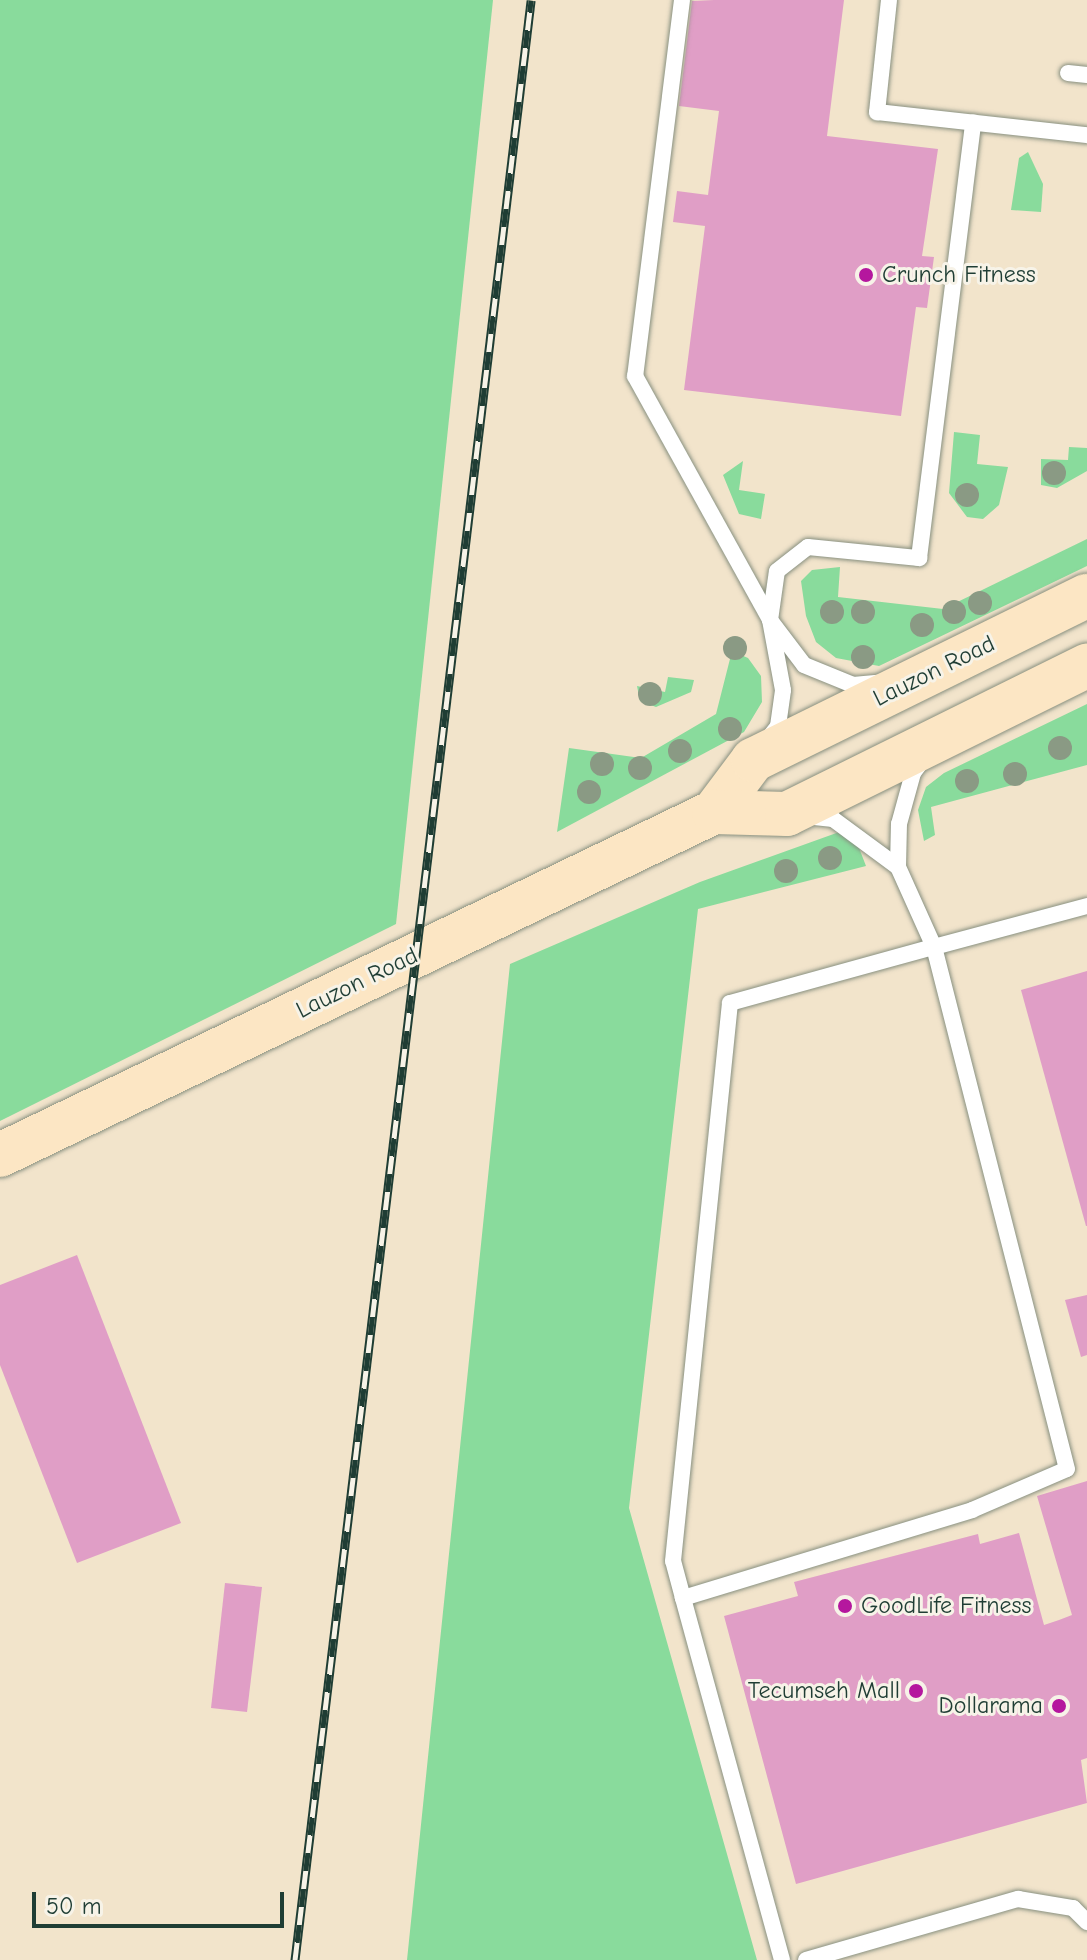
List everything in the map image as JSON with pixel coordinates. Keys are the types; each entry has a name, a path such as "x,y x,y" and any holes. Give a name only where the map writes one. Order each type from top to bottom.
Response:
{"street":[{"name":"Lauzon Road","path":"714,812 753,760 1087,596"},
{"name":"Lauzon Road","path":"0,1155 714,812 787,814 1087,666"}],"lane":[{"path":"682,0 635,376 770,620 804,665 853,685 920,678"},
{"path":"889,0 877,112 1087,135"},
{"path":"1068,73 1087,75"},
{"path":"753,760 778,726 783,690 770,620 777,571 808,547 919,558 973,122"},
{"path":"683,1598 972,1510 1067,1469 934,947 898,867 899,824 913,773 942,735"},
{"path":"787,814 833,819 898,867"},
{"path":"782,1960 673,1561 730,1003 1087,906"},
{"path":"806,1960 1018,1899 1073,1908 1087,1922"}],"green space":[{"path":"0,0 493,0 396,924 0,1121"},
{"path":"1028,152 1043,184 1041,212 1011,210 1019,158"},
{"path":"954,432 980,435 977,464 1008,467 999,505 983,519 967,517 949,493"},
{"path":"1069,447 1087,448 1087,471 1057,488 1041,485 1041,459 1068,460"},
{"path":"743,461 739,490 765,494 761,519 739,514 723,475"},
{"path":"1087,539 1087,566 879,666 836,658 816,642 806,616 801,581 812,570 840,567 838,597 943,609"},
{"path":"732,651 748,658 761,676 762,702 744,732 557,832 569,748 641,758 716,714"},
{"path":"668,677 694,680 691,692 656,707 640,701 637,686 665,692"},
{"path":"1087,704 1087,765 931,807 935,835 924,841 918,810 926,787 944,773"},
{"path":"842,831 856,840 866,866 698,909 629,1508 757,1960 407,1960 510,964 700,882"}],"building":[{"path":"844,0 827,136 938,149 922,256 934,257 927,308 916,307 901,416 684,390 705,226 673,222 677,191 708,195 719,111 679,106 692,1"},
{"path":"1087,971 1087,1226 1086,1226 1021,990"},
{"path":"77,1255 181,1523 77,1563 0,1365 0,1285"},
{"path":"1087,1295 1087,1355 1081,1357 1065,1300"},
{"name":"Tecumseh Mall","path":"1087,1481 1087,1758 1081,1760 1087,1803 796,1884 724,1616 798,1596 794,1582 978,1534 980,1544 1019,1533 1044,1625 1059,1620 1072,1615 1037,1496"},
{"path":"225,1583 262,1587 247,1712 211,1708"}],"railway":[{"path":"295,1960 531,0"}],"place":[{"name":"Crunch Fitness","path":"866,275"},
{"name":"GoodLife Fitness","path":"845,1606"},
{"name":"Tecumseh Mall","path":"916,1691"},
{"name":"Dollarama","path":"1059,1706"}]}
